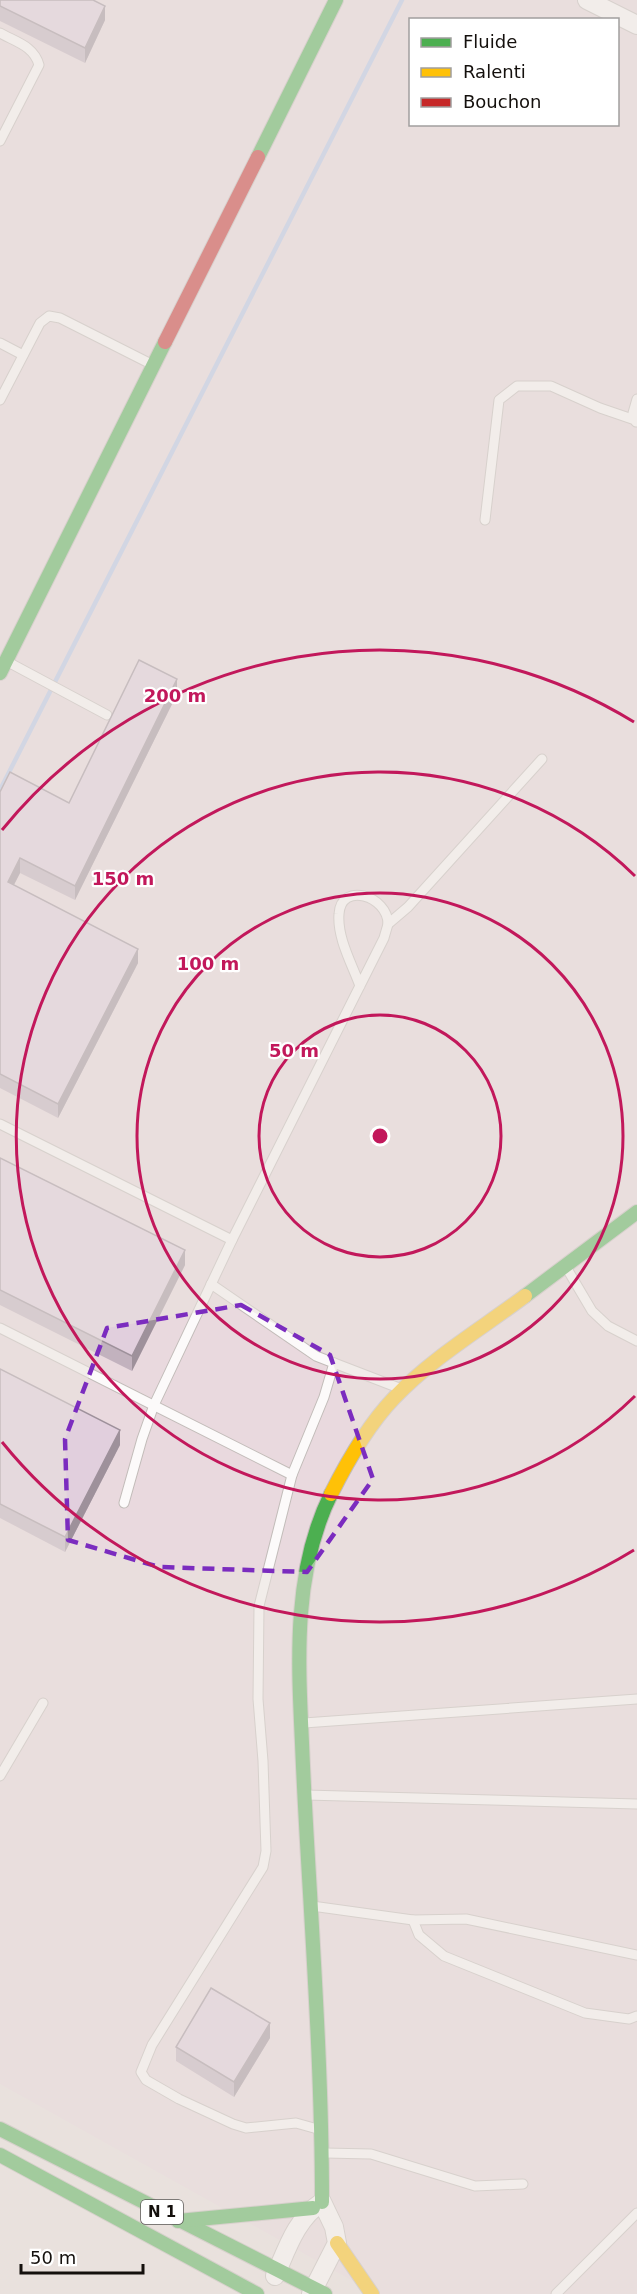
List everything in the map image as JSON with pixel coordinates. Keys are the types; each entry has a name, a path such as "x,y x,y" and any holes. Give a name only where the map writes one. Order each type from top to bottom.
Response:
{"main road":[{"path":"3,667 336,0"},
{"path":"178,2220 317,2205 323,2153 323,2130 319,2023 309,1906 304,1795 300,1613 312,1540 323,1509 339,1478 385,1408 403,1390 464,1341 637,1212"},
{"name":"N 1","path":"0,2128 317,2292"},
{"name":"N 1","path":"0,2155 238,2289 257,2294"},
{"path":"337,2243 372,2294"}],"street":[{"path":"588,0 637,25"},
{"path":"266,2294 297,2228 317,2205 334,2227 337,2243 317,2292"}],"lane":[{"path":"0,33 29,48 36,55 39,65 0,141"},
{"path":"0,400 40,323 49,316 60,318 154,365"},
{"path":"0,343 23,355"},
{"path":"485,520 499,400 517,386 551,386 636,421"},
{"path":"636,421 633,407 637,399"},
{"path":"3,667 107,715"},
{"path":"388,924 408,907 542,759"},
{"path":"124,1503 154,1405 232,1240 360,986 384,938 388,924 384,910 367,896 356,895 348,897 341,904 339,923 360,986"},
{"path":"0,1124 232,1240"},
{"path":"566,1267 592,1311 608,1326 637,1341"},
{"path":"211,1284 316,1356 403,1390"},
{"path":"0,1328 292,1475"},
{"path":"323,2130 296,2123 246,2128 233,2124 179,2099 146,2079 141,2072 152,2045 262,1867 266,1851 258,1699 259,1606 292,1475 324,1397 334,1363"},
{"path":"301,1723 637,1698"},
{"path":"0,1776 43,1703"},
{"path":"304,1795 637,1804"},
{"path":"309,1906 413,1920 466,1919 637,1955"},
{"path":"413,1920 419,1935 444,1956 585,2013 628,2019 637,2016"},
{"path":"323,2153 371,2154 475,2186 523,2184"},
{"path":"556,2294 637,2213"}],"highlighted area":[{"path":"241,1305 330,1355 373,1479 307,1572 159,1567 68,1540 65,1439 107,1328"}],"shaded area":[{"path":"0,0 637,0 637,2294 376,2294 0,2084"}],"building":[{"path":"0,0 93,0 105,6 85,48 0,6"},
{"path":"139,660 177,679 75,886 20,858 8,882 138,949 58,1104 0,1074 0,792 10,772 69,803"},
{"path":"0,1158 185,1250 132,1356 0,1290"},
{"path":"0,1369 120,1430 65,1537 0,1504"},
{"path":"211,1988 270,2023 234,2082 176,2047"}],"waterway":[{"path":"0,790 402,0"}],"traffic: fast":[{"path":"258,157 336,0"},
{"path":"0,673 165,342"},
{"path":"525,1296 637,1212"},
{"path":"322,2202 318,2048 299,1648 304,1584 310,1554 331,1494"},
{"path":"0,2129 325,2294"},
{"path":"0,2155 257,2294"},
{"path":"178,2221 313,2208"}],"traffic: slow":[{"path":"331,1494 360,1443 394,1398 424,1370 525,1296"},
{"path":"337,2243 372,2294"}],"traffic: jam":[{"path":"165,342 258,157"}]}
